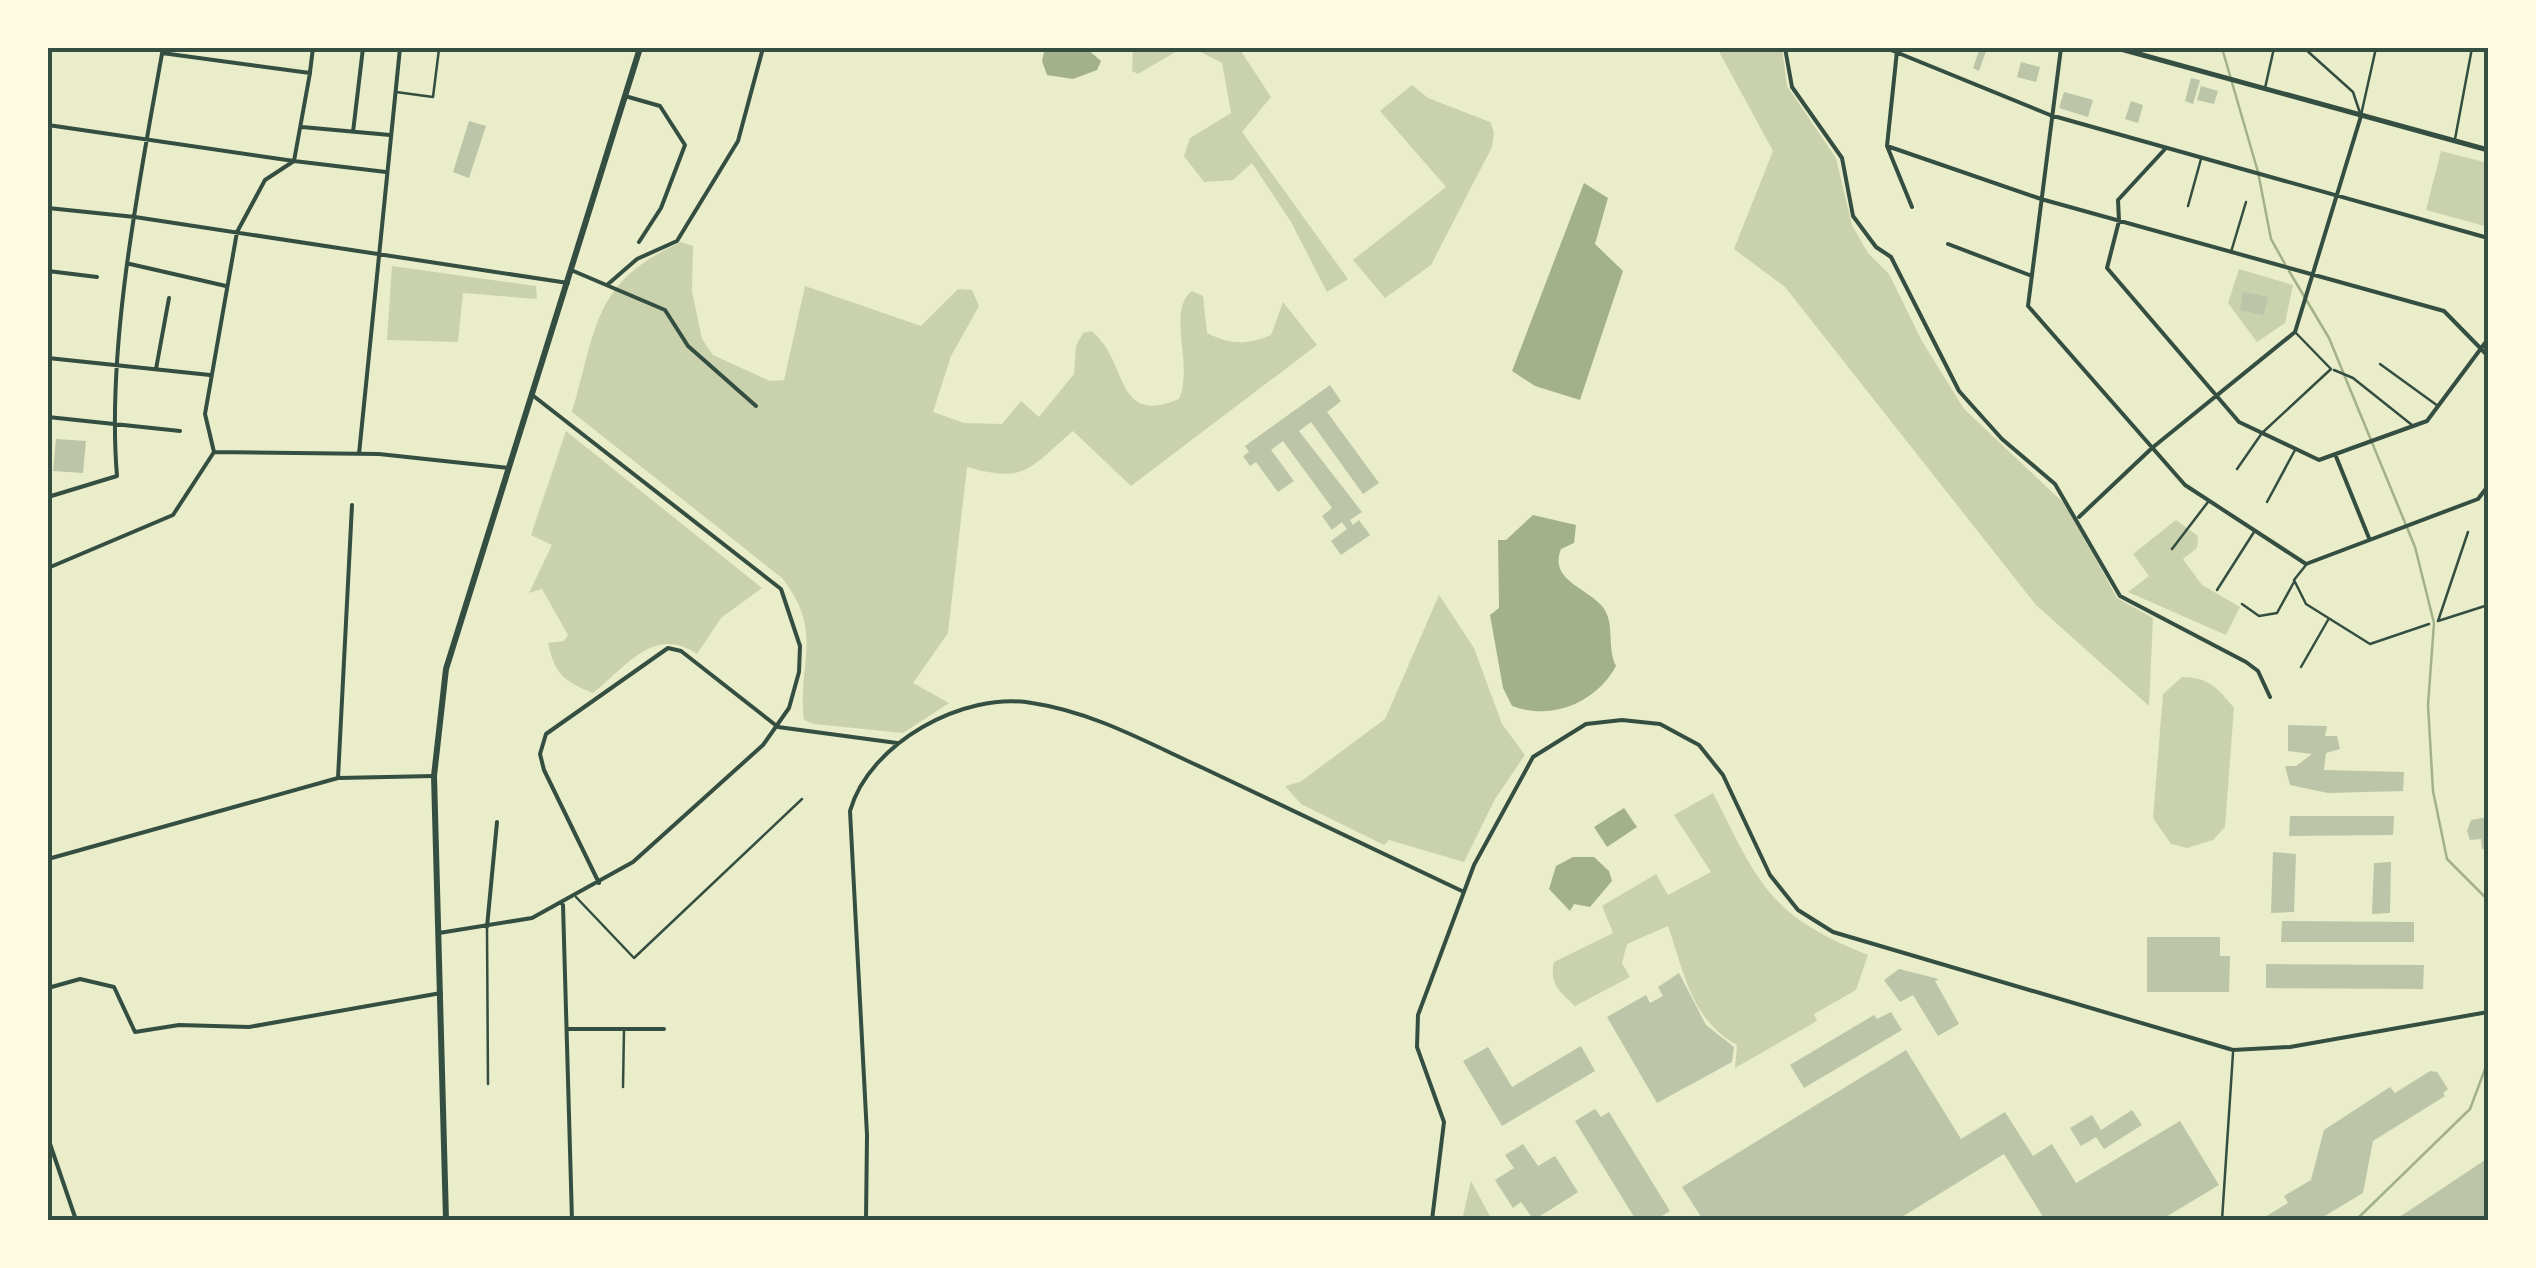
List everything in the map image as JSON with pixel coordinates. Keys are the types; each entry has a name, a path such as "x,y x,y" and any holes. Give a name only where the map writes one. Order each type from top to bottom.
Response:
{"main road":[{"path":"446,1220 434,776 446,669 640,48"}],"street":[{"path":"48,568 172,515 214,452 204,414 237,232 264,180 294,161 313,48"},
{"path":"353,132 363,48"},
{"path":"359,454 376,254 400,48"},
{"path":"607,284 637,259 677,240 738,141 764,48"},
{"path":"1785,48 1792,87 1842,158 1853,216 1890,257 1959,391 2002,439 2055,484 2078,517 2120,596 2246,662 2258,671 2270,697"},
{"path":"1886,48 2050,115 2488,238"},
{"path":"2061,48 2028,306 2185,485 2306,564 2478,499 2488,486"},
{"path":"2117,48 2488,150"},
{"path":"48,497 118,476 113,424 135,217 162,50 310,72"},
{"path":"1897,52 1887,146 1912,207"},
{"path":"625,96 660,106 685,144 661,208 649,220 639,242"},
{"path":"2078,517 2152,448 2295,332 2361,116"},
{"path":"48,124 386,172"},
{"path":"302,127 390,135"},
{"path":"1887,146 2119,222 2444,310 2488,356"},
{"path":"2166,148 2118,200 2119,222 2107,268 2239,422 2320,460 2427,421 2488,339"},
{"path":"48,209 135,217 568,283"},
{"path":"1948,244 2032,276"},
{"path":"130,264 226,286"},
{"path":"572,270 665,310 688,346 756,406"},
{"path":"48,271 97,276"},
{"path":"156,370 169,298"},
{"path":"48,358 210,375"},
{"path":"440,933 532,918 633,862 778,727 789,708 800,646 781,588 531,394"},
{"path":"48,417 180,431"},
{"path":"214,452 359,454 509,468"},
{"path":"2335,454 2370,540"},
{"path":"338,778 352,506"},
{"path":"599,883 544,770 540,754 546,734 668,648 681,651 778,727 899,743"},
{"path":"866,1220 867,1135 850,811 865,776 899,743 955,712 1028,702 1064,710 1123,732 1464,892"},
{"path":"1432,1220 1444,1122 1417,1047 1418,1014 1464,892 1499,814 1533,757 1586,724 1622,720 1660,724 1699,746 1723,775 1770,876 1798,910 1833,932 2232,1050 2290,1046 2488,1012"},
{"path":"48,859 338,778 434,776"},
{"path":"487,927 497,822"},
{"path":"563,904 572,1220"},
{"path":"48,988 80,979 114,987 135,1032 179,1025 249,1027 441,993"},
{"path":"567,1029 664,1030"},
{"path":"48,1138 51,1162 76,1220"}],"lane":[{"path":"2264,89 2274,48"},
{"path":"2304,48 2353,92 2361,116"},
{"path":"2361,116 2376,48"},
{"path":"2455,141 2472,48"},
{"path":"395,92 433,97 439,49"},
{"path":"2188,206 2202,158"},
{"path":"2230,253 2246,202"},
{"path":"2295,332 2331,369 2348,376 2414,426"},
{"path":"2380,364 2439,406"},
{"path":"2238,469 2262,433 2331,369"},
{"path":"2267,502 2296,449"},
{"path":"2172,549 2208,500"},
{"path":"2217,590 2254,530"},
{"path":"2468,532 2438,621 2488,605"},
{"path":"2242,604 2259,616 2277,613 2306,564"},
{"path":"2294,580 2306,604 2370,644 2429,624"},
{"path":"2301,667 2329,618"},
{"path":"576,897 634,958 802,799"},
{"path":"487,927 488,1084"},
{"path":"623,1087 624,1029"},
{"path":"2222,1220 2235,1073 2232,1050"}],"shaded area":[{"path":"1045,48 1086,48 1101,61 1097,70 1073,79 1047,75 1042,61"},
{"path":"1133,48 1182,48 1138,74 1132,71"},
{"path":"1193,48 1239,48 1271,97 1242,132 1348,279 1327,292 1291,222 1252,163 1233,180 1204,182 1184,156 1190,138 1231,113 1222,63"},
{"path":"1717,48 1782,48 1787,86 1836,158 1852,225 1868,253 1889,274 1922,341 1964,409 2067,506 2117,598 2153,618 2149,706 2036,605 1785,287 1734,249 1773,151"},
{"path":"1412,85 1428,98 1490,122 1494,132 1492,147 1431,265 1385,298 1353,260 1446,187 1380,111"},
{"path":"2441,151 2488,163 2488,227 2426,210"},
{"path":"1584,183 1608,198 1595,244 1623,271 1580,400 1535,386 1512,371"},
{"path":"681,242 693,246 692,291 702,339 713,355 770,381 784,380 805,286 921,326 958,289 972,290 979,306 951,356 933,412 964,423 1002,424 1021,401 1039,417 1074,374 1076,346 1083,333 1091,331 1112,357 1132,397 1143,404 1158,405 1179,399 1184,371 1181,312 1192,291 1203,296 1207,333 1216,337 1239,342 1271,335 1283,302 1317,345 1131,486 1073,431 1036,463 1015,473 967,467 948,633 913,683 949,703 903,733 814,724 804,720 803,615 782,578 572,412 594,332 614,291 652,257"},
{"path":"392,266 536,286 537,299 463,293 458,342 387,340"},
{"path":"2239,269 2293,285 2285,323 2257,342 2228,303"},
{"path":"566,431 762,588 721,618 697,654 682,646 654,646 593,693 567,680 557,669 548,643 564,641 568,635 542,589 529,593 552,545 531,535"},
{"path":"1533,515 1576,525 1574,543 1561,549 1560,568 1570,582 1595,599 1606,613 1616,666 1585,699 1557,710 1512,706 1503,688 1490,615 1499,608 1498,540 1506,540"},
{"path":"2176,520 2198,536 2197,548 2183,559 2202,585 2240,607 2226,635 2128,592 2149,576 2133,554"},
{"path":"1439,595 1474,648 1502,724 1525,755 1495,799 1464,862 1389,840 1384,845 1301,804 1285,786 1300,782 1385,719"},
{"path":"2182,677 2212,685 2234,708 2225,827 2213,840 2187,848 2171,844 2153,818 2163,694"},
{"path":"1713,793 1756,874 1771,894 1808,926 1868,955 1856,990 1814,1014 1817,1021 1735,1068 1737,1045 1721,1035 1699,1008 1668,926 1627,944 1622,963 1630,977 1575,1006 1560,992 1553,976 1554,962 1613,933 1602,906 1656,874 1668,895 1711,872 1674,815"},
{"path":"1624,808 1637,827 1607,847 1594,827"},
{"path":"1573,857 1594,857 1609,871 1612,881 1590,907 1574,904 1570,911 1549,889 1556,866"},
{"path":"1471,1181 1492,1220 1462,1220"}],"building":[{"path":"1980,48 1986,51 1979,71 1973,68"},
{"path":"2021,62 2040,67 2036,82 2017,77"},
{"path":"2191,78 2200,80 2193,104 2185,101"},
{"path":"2201,86 2218,91 2214,104 2197,100"},
{"path":"2064,92 2093,100 2088,117 2059,108"},
{"path":"2131,101 2143,105 2138,123 2125,119"},
{"path":"469,121 486,126 469,178 453,172"},
{"path":"2243,292 2268,297 2264,315 2240,310"},
{"path":"1330,385 1341,401 1327,412 1379,483 1363,494 1311,422 1299,431 1362,512 1350,520 1353,525 1359,520 1370,535 1341,555 1331,541 1347,529 1342,522 1332,530 1322,516 1332,508 1283,441 1271,450 1294,481 1278,492 1256,462 1250,466 1243,456 1249,452 1245,446"},
{"path":"56,439 86,441 83,473 53,471"},
{"path":"2288,725 2327,726 2325,736 2337,736 2340,749 2326,753 2324,770 2404,772 2403,791 2328,793 2290,785 2285,766 2296,766 2312,754 2288,751"},
{"path":"2290,816 2394,816 2393,835 2289,836"},
{"path":"2488,817 2488,848 2482,849 2481,839 2470,840 2467,831 2471,820"},
{"path":"2273,852 2296,854 2294,912 2271,913"},
{"path":"2391,862 2390,913 2372,914 2374,863"},
{"path":"2282,921 2414,922 2414,942 2281,942"},
{"path":"2147,937 2220,937 2220,956 2230,956 2229,992 2147,992"},
{"path":"2266,964 2424,965 2423,989 2266,988"},
{"path":"1899,969 1939,979 1935,981 1959,1024 1938,1036 1913,995 1900,1002 1884,980"},
{"path":"1679,973 1706,1025 1734,1047 1732,1062 1657,1103 1607,1017 1646,995 1650,1003 1663,996 1658,987"},
{"path":"1891,1012 1902,1030 1804,1088 1790,1065 1874,1015 1877,1019"},
{"path":"1581,1046 1595,1071 1502,1126 1463,1061 1488,1047 1512,1087"},
{"path":"1906,1050 1961,1139 2005,1112 2033,1156 2052,1144 2076,1183 2180,1121 2219,1185 2161,1220 2045,1220 2004,1154 1897,1220 1703,1220 1682,1187"},
{"path":"2430,1071 2437,1072 2448,1089 2443,1093 2445,1096 2373,1141 2363,1193 2318,1220 2260,1220 2288,1203 2284,1196 2311,1180 2324,1130 2390,1087 2395,1093"},
{"path":"1595,1109 1601,1117 1609,1112 1670,1211 1662,1216 1665,1220 1636,1220 1575,1121"},
{"path":"2132,1110 2142,1125 2104,1149 2096,1137 2081,1146 2070,1128 2092,1115 2101,1130"},
{"path":"1523,1144 1538,1166 1555,1156 1578,1192 1534,1220 1521,1202 1513,1208 1495,1180 1514,1168 1505,1155"},
{"path":"2488,1158 2488,1220 2393,1220 2404,1214"}],"waterway":[{"path":"2222,48 2258,172 2271,239 2285,264"},
{"path":"2289,271 2329,338 2415,547 2434,623 2428,705 2433,791 2447,859 2488,900"},
{"path":"2356,1220 2470,1109 2488,1061"}]}
